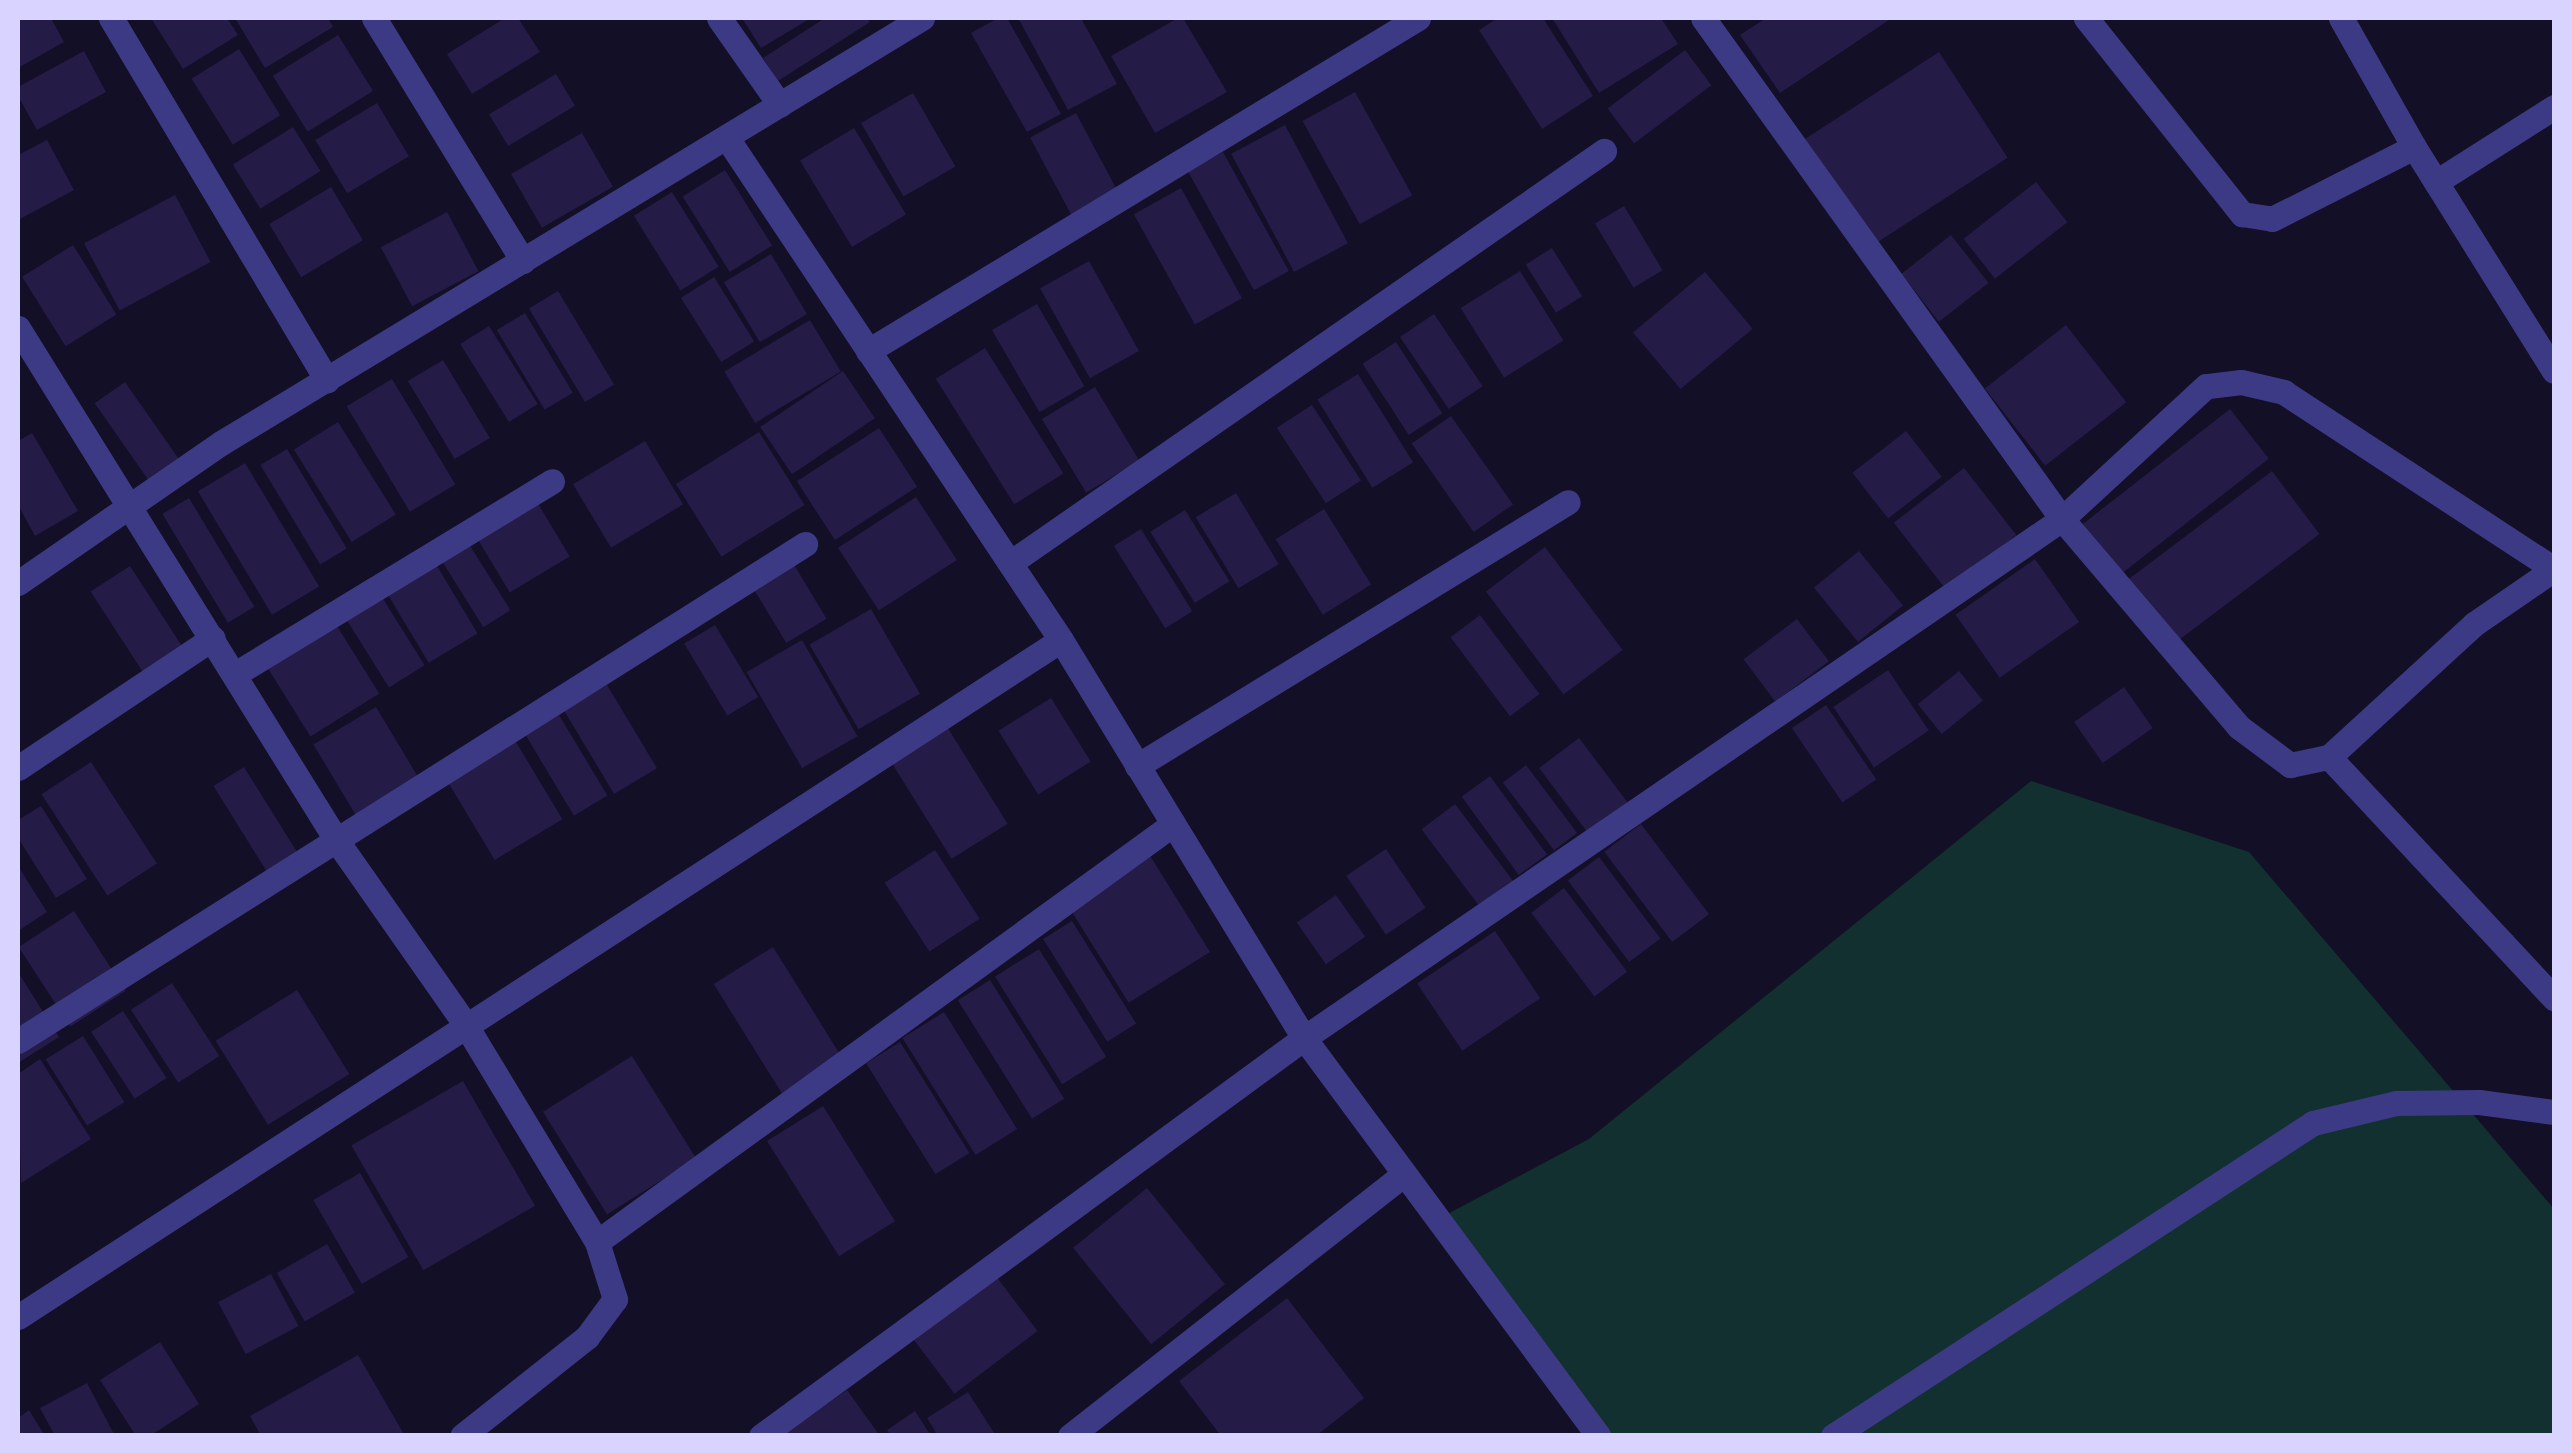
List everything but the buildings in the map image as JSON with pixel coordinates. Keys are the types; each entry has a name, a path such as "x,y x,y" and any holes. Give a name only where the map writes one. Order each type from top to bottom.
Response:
{"street":[{"path":"111,18 327,380"},
{"path":"374,18 524,261"},
{"path":"719,18 780,105"},
{"path":"18,583 221,444 922,18"},
{"path":"868,351 1418,18"},
{"path":"761,1436 1304,1038 2062,519 2206,386 2242,382 2284,392 2554,569 2474,624 2329,757 2290,764 2239,726 2062,519 1703,18"},
{"path":"2086,18 2242,214 2272,219 2414,148"},
{"path":"2341,18 2414,148 2554,371"},
{"path":"2436,182 2554,107"},
{"path":"727,138 1060,640 1304,1038 1402,1176 1599,1436"},
{"path":"1010,564 1604,151"},
{"path":"18,328 336,841 465,1024 598,1242 616,1299 587,1338 462,1436"},
{"path":"235,674 552,481"},
{"path":"1137,766 1568,502"},
{"path":"18,1041 805,544"},
{"path":"18,768 213,638"},
{"path":"18,1317 1060,640"},
{"path":"2329,757 2554,998"},
{"path":"598,1242 1173,824"},
{"path":"1833,1436 2314,1123 2396,1102 2480,1102 2554,1112"},
{"path":"1070,1436 1402,1176"}],"green space":[{"path":"2031,781 2249,852 2554,1209 2554,1435 1609,1435 1438,1219 1589,1139"}]}
